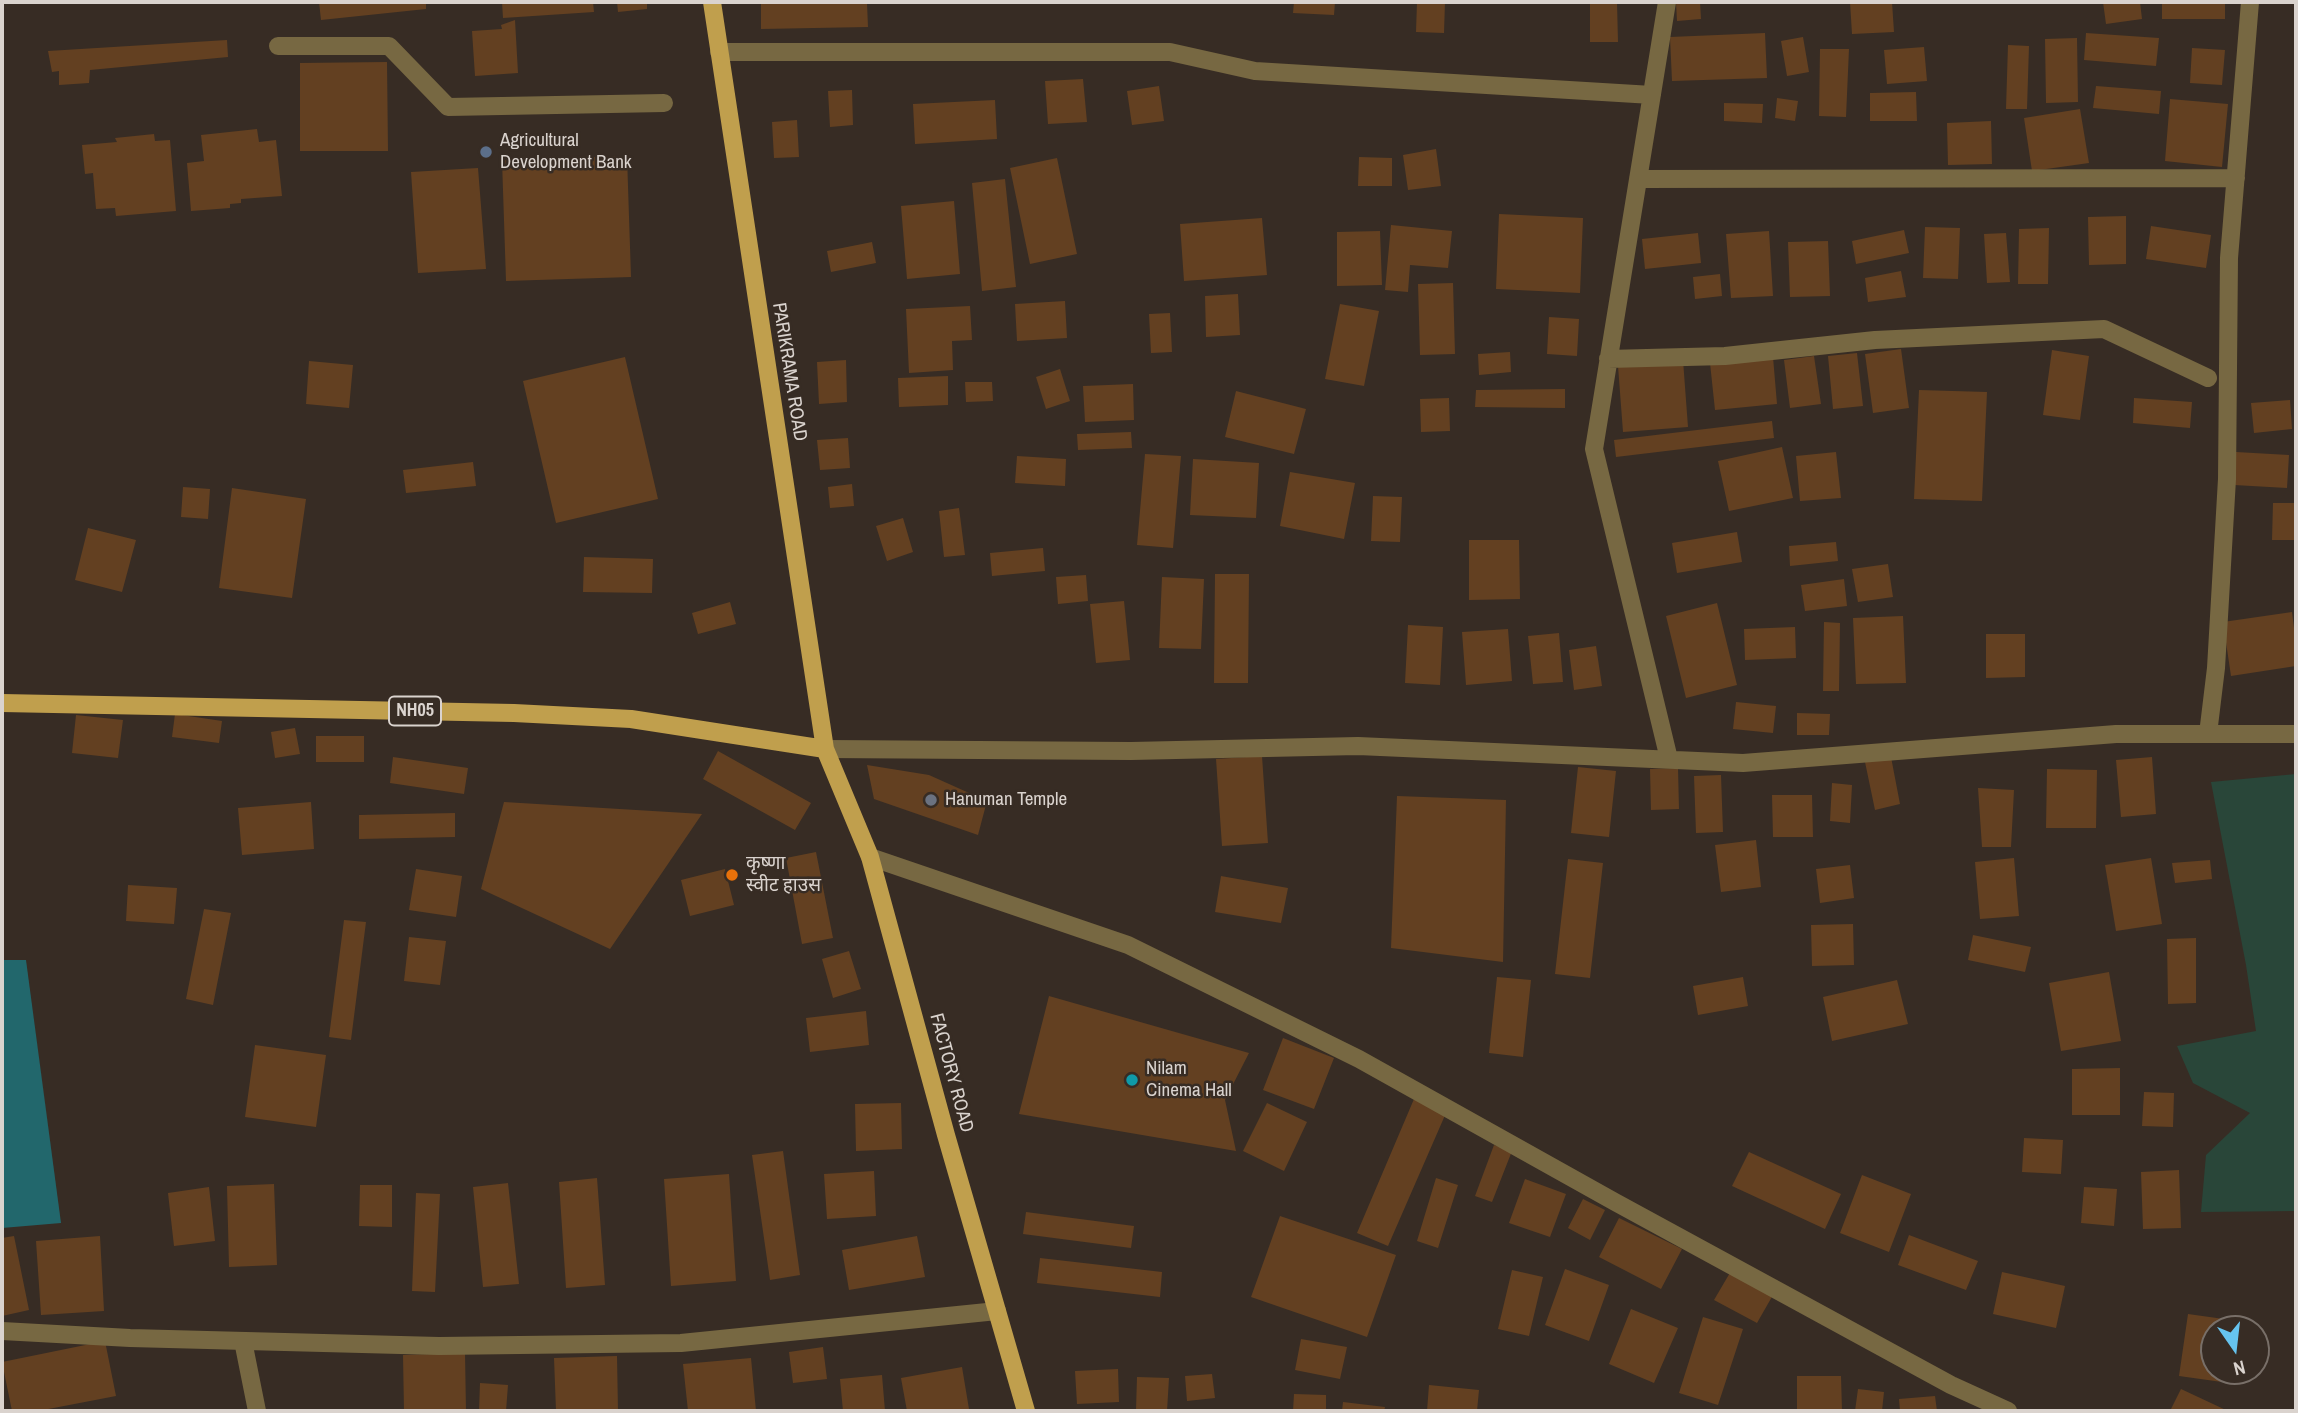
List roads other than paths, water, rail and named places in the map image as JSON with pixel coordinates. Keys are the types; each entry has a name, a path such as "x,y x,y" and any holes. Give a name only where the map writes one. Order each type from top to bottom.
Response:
{"main road":[{"name":"PARIKRAMA ROAD","path":"712,2 825,749"},
{"name":"NH05","path":"2,703 500,713 631,719 825,749"},
{"name":"FACTORY ROAD","path":"825,749 870,857 1026,1411"}],"street":[{"path":"1667,2 1594,449 1669,759"},
{"path":"2208,734 2216,668 2227,479 2230,258 2250,2"},
{"path":"278,46 389,46 448,107 664,103"},
{"path":"719,52 1170,52 1255,71 1652,95"},
{"path":"1639,179 2236,178"},
{"path":"1608,359 1725,356 1874,340 2104,329 2208,379"},
{"path":"825,749 1131,751 1358,746 1743,763 2116,734 2296,734"},
{"path":"870,857 1128,945 1359,1059 1903,1359 2008,1411"},
{"path":"2,1331 439,1346 681,1343 997,1311"},
{"path":"243,1341 257,1411"}],"water":[{"path":"2,960 26,960 61,1223 2,1228"}],"place":[{"name":"Agricultural Development Bank","path":"486,152"},
{"name":"Hanuman Temple","path":"931,800"},
{"name":"कृष्णा स्वीट हाउस","path":"732,875"},
{"name":"Nilam Cinema Hall","path":"1132,1080"}]}
